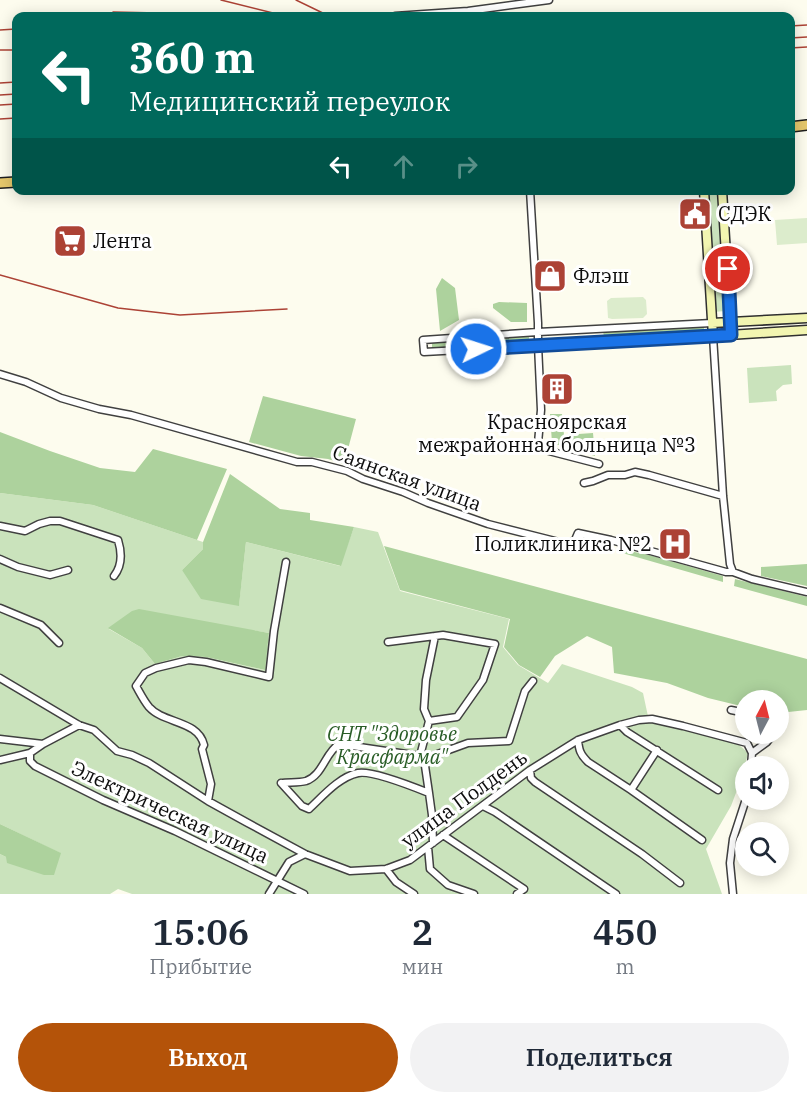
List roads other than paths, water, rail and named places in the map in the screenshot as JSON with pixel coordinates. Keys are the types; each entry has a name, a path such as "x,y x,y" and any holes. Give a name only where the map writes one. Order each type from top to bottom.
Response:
{"main road":[{"path":"704,195 713,336 807,330"},
{"path":"723,195 731,335"},
{"path":"712,323 807,318"}],"street":[{"path":"452,12 549,0"},
{"path":"530,195 541,410 538,443 545,450 599,464"},
{"path":"712,323 423,340 424,352 713,336 723,496 730,564 733,572"},
{"path":"599,329 600,342"},
{"name":"Саянская улица","path":"0,374 26,382 61,398 99,409 131,415 297,462 312,462 347,471 363,479 488,524 563,543 575,540 578,533 611,540 807,592"},
{"path":"584,483 608,475 625,475 635,472 723,496"},
{"path":"0,526 25,531 39,524 60,521 118,540 122,551 118,571 114,576"},
{"path":"0,559 18,567 50,575 68,570"},
{"path":"208,801 211,784 202,749 204,745 202,736 150,708 136,686 145,673 189,660 268,677 286,562"},
{"path":"0,608 41,625 59,643"},
{"path":"388,642 443,635 495,644 483,680 457,717 429,721"},
{"path":"435,636 426,680 424,709 429,721 422,758 432,814 430,869 448,885 474,894"},
{"name":"улица Полдень","path":"0,678 79,725 94,730 117,751 149,763 208,801 305,854 350,871 386,869 410,860 530,770 578,740 620,724 652,719 747,743 752,753"},
{"path":"429,793 385,777 359,772 344,779 309,809 302,806 281,783 307,781 320,771 333,748 339,744 422,758 468,743 509,741 525,691 533,681"},
{"path":"731,710 735,711"},
{"path":"620,724 627,732 718,790"},
{"path":"0,760 30,753 79,725"},
{"path":"0,739 43,744"},
{"path":"578,740 581,756 588,762 702,840"},
{"path":"752,756 752,753 764,744"},
{"path":"631,790 657,750"},
{"name":"Электрическая улица","path":"30,753 30,761 35,766 304,894"},
{"path":"530,770 531,778 535,782 642,854 680,883"},
{"path":"483,806 616,894"},
{"path":"733,894 730,863 733,839 742,810"},
{"path":"443,835 524,889 517,894"},
{"path":"269,894 289,862 305,854"},
{"path":"386,869 396,882 414,894"}],"railway":[{"path":"221,0 269,12"},
{"path":"296,0 321,12"},
{"path":"795,26 807,25"},
{"path":"0,30 12,29"},
{"path":"795,38 807,37"},
{"path":"795,48 807,47"},
{"path":"0,50 12,50"},
{"path":"0,83 12,82"},
{"path":"0,95 12,94"},
{"path":"0,105 12,104"},
{"path":"0,119 12,118"},
{"path":"0,275 118,308 180,315 287,309"}],"place":[{"name":"СДЭК","path":"695,214"},
{"name":"Лента","path":"70,241"},
{"name":"Флэш","path":"550,276"},
{"name":"Красноярская межрайонная больница №3","path":"557,389"},
{"name":"Поликлиника №2","path":"675,544"}],"park label":[{"name":"СНТ \"Здоровье Красфарма\"","path":"392,746"}]}
